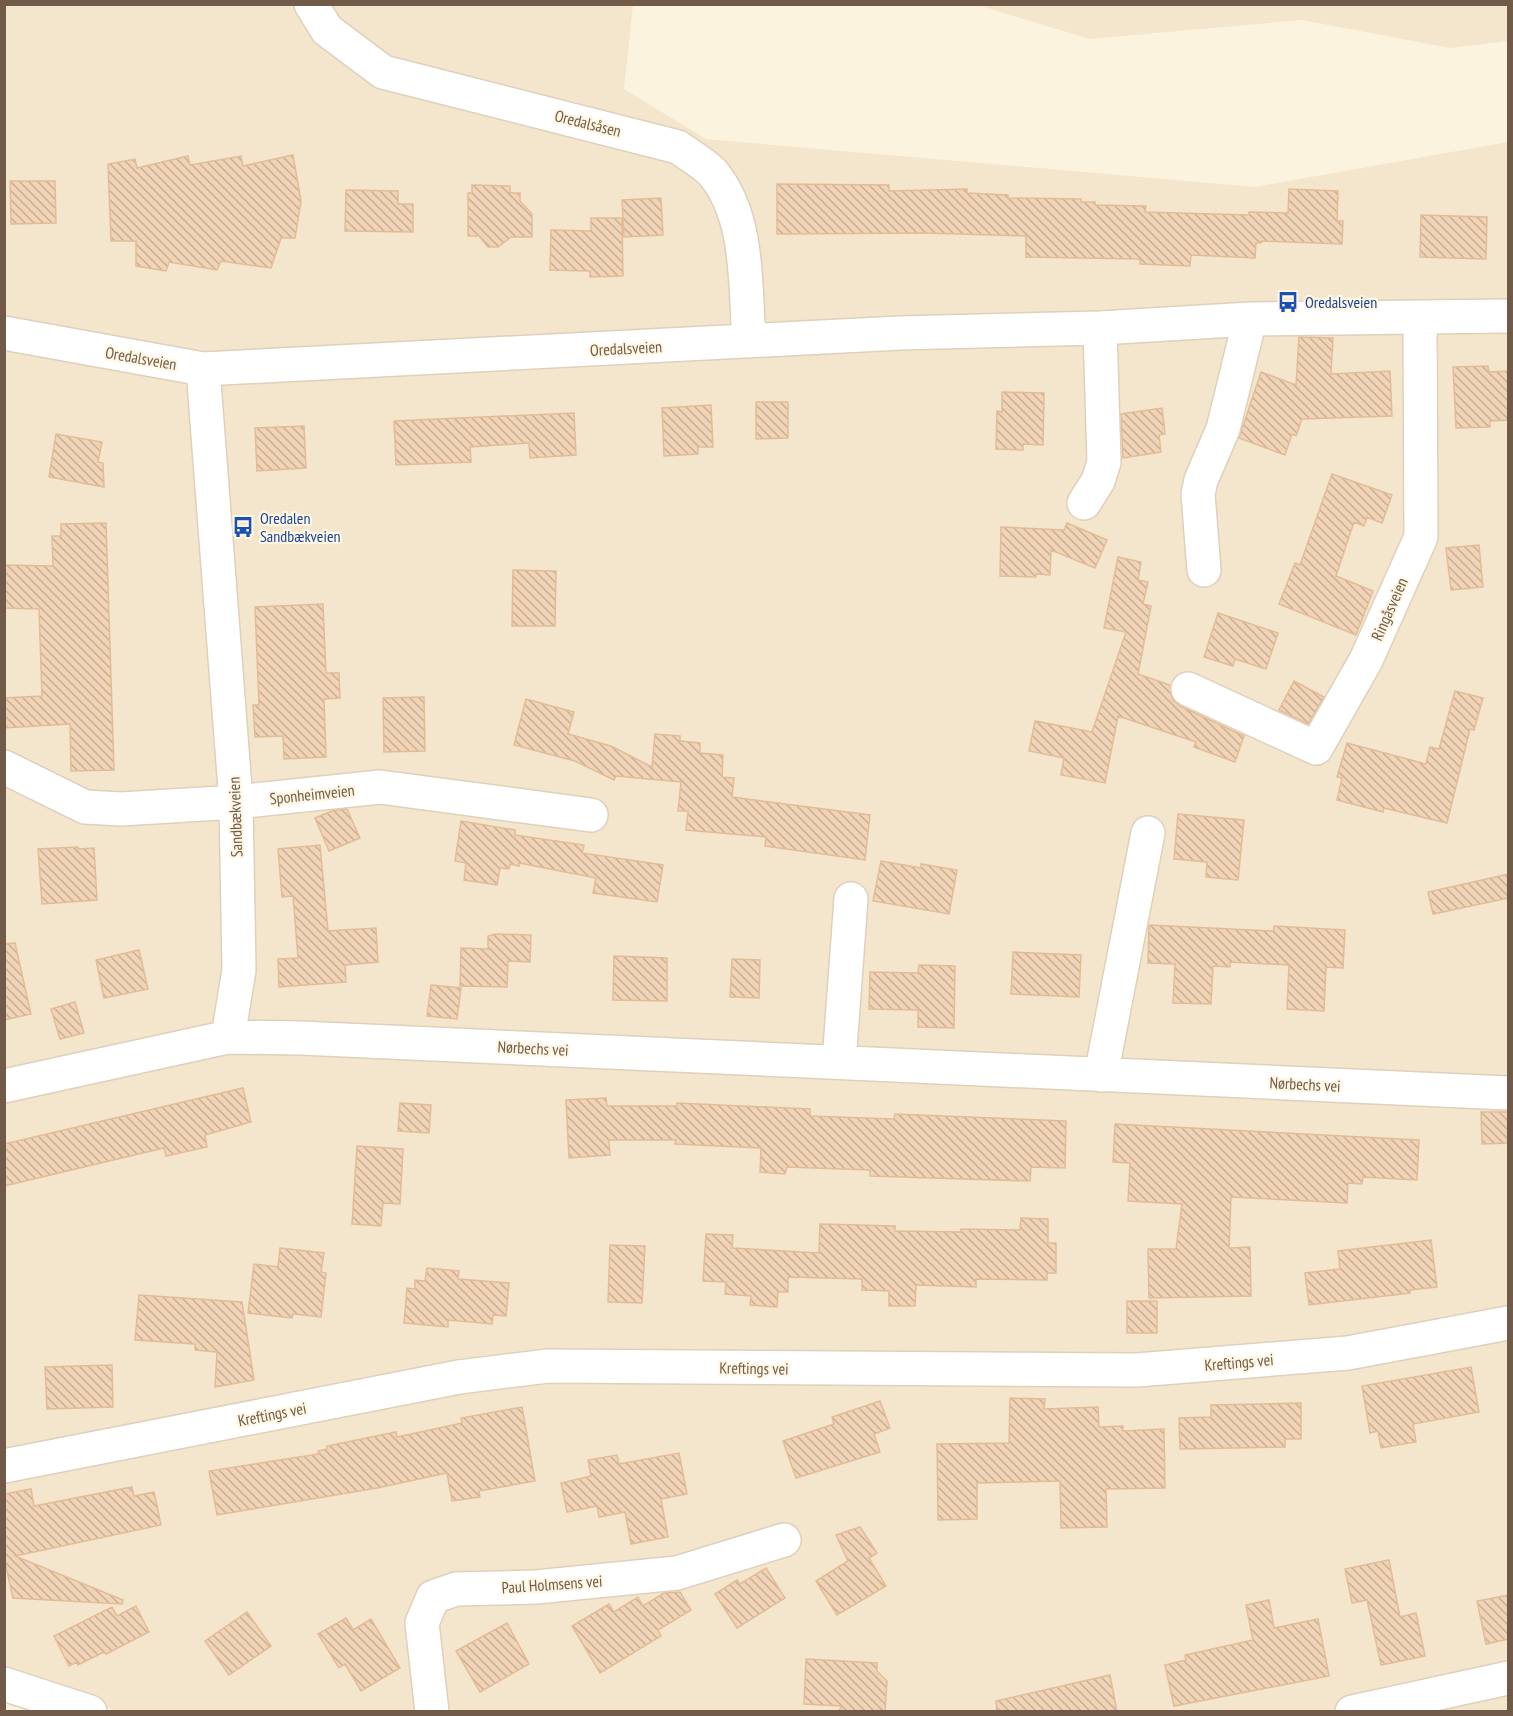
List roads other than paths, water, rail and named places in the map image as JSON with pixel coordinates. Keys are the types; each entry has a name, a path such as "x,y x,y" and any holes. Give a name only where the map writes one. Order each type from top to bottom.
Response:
{"street":[{"name":"Oredalsåsen","path":"311,4 327,30 383,72 678,147 711,172 730,202 741,238 749,341"},
{"name":"Oredalsveien","path":"4,333 203,369 900,333 1100,328 1250,319 1509,316"},
{"name":"Ringåsveien","path":"1188,689 1316,748 1366,660 1421,537 1420,318"},
{"path":"1204,570 1198,494 1200,480 1223,429 1250,319"},
{"path":"1084,503 1098,481 1104,462 1100,328"},
{"name":"Sandbækveien","path":"203,369 236,802 239,970 228,1037"},
{"name":"Sponheimveien","path":"4,767 85,807 121,809 236,802 380,787 591,815"},
{"path":"1101,1075 1148,833"},
{"path":"838,1062 851,900"},
{"path":"4,1086 228,1037"},
{"name":"Nørbechs vei","path":"228,1037 838,1062 1509,1094"},
{"name":"Kreftings vei","path":"4,1466 459,1377 548,1366 1137,1370 1348,1353 1509,1323"},
{"name":"Paul Holmsens vei","path":"432,1712 422,1623 433,1597 456,1589 536,1587 677,1573 784,1540"},
{"path":"1352,1712 1509,1678"},
{"path":"4,1684 90,1712"}],"place":[{"name":"Oredalsveien","path":"1288,302"},
{"name":"Oredalen Sandbækveien","path":"243,527"}]}
